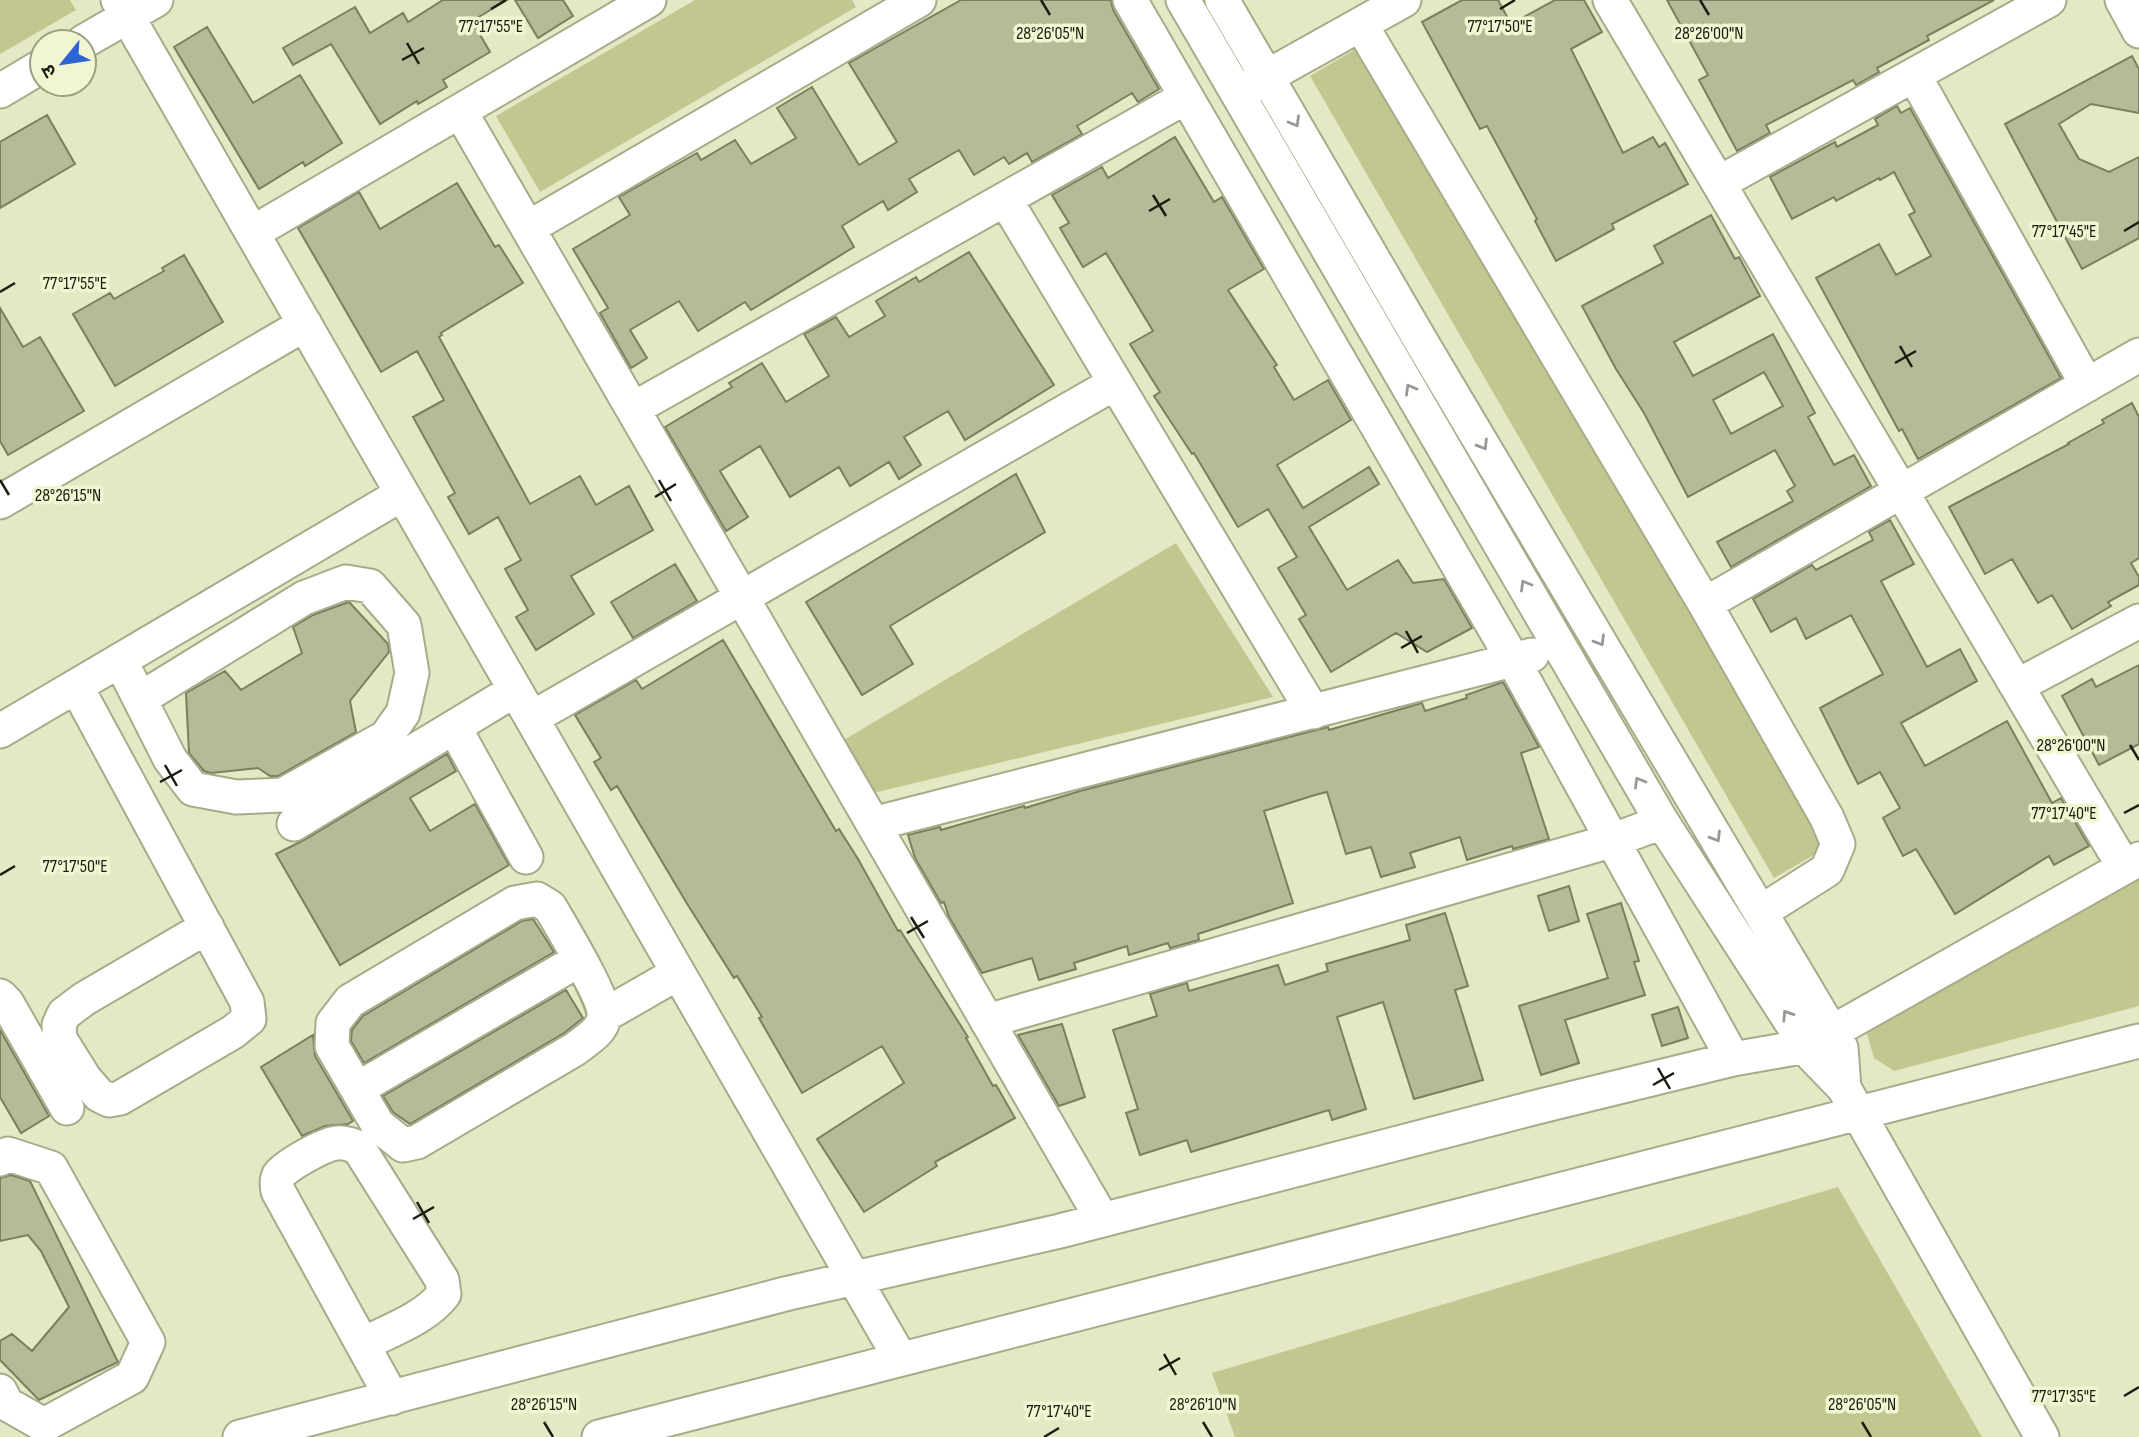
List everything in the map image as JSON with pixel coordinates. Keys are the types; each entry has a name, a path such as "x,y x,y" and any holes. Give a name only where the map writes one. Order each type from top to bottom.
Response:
{"street":[{"path":"252,233 649,0"},
{"path":"1130,0 1513,660 1732,1059"},
{"path":"1183,0 1662,821 1820,1039 1841,1048 1851,1101 2042,1437"},
{"path":"1222,0 1436,367 1760,912 1820,1039"},
{"path":"1238,93 1404,0"},
{"path":"240,1437 785,1294 1060,1231 1732,1059 1820,1039 2132,863 2017,686 1610,0"},
{"path":"1719,183 2049,0"},
{"path":"2122,0 2139,31"},
{"path":"98,31 134,5 252,233 900,1358"},
{"path":"528,228 898,5"},
{"path":"1361,25 1705,604 1827,818 1838,844 1827,870 1760,912"},
{"path":"0,90 28,74"},
{"path":"1914,75 2087,385"},
{"path":"633,409 1186,97"},
{"path":"460,111 1102,1219"},
{"path":"1005,199 1313,712"},
{"path":"1279,258 1318,231"},
{"path":"0,502 305,324"},
{"path":"1705,604 2139,355"},
{"path":"531,718 1115,383"},
{"path":"1391,450 1434,430"},
{"path":"0,731 402,494"},
{"path":"120,660 170,759 192,789 236,797 283,795 386,737 403,713 412,673 404,625 370,586 346,582 303,598 140,699"},
{"path":"2017,686 2139,621"},
{"path":"873,824 1562,648"},
{"path":"76,686 207,927 247,1002 249,1019 233,1032 120,1098 109,1100 99,1095 85,1079 60,1039 59,1025 64,1014 84,999 207,927"},
{"path":"294,824 515,690"},
{"path":"454,727 527,857"},
{"path":"987,1021 1614,840 1662,821"},
{"path":"605,1015 598,995 550,907 537,899 515,903 350,1001 333,1023 332,1046 378,1125 403,1145 417,1142 575,1049 598,1031 605,1015 678,973"},
{"path":"356,1089 579,960"},
{"path":"0,996 7,1003 67,1108"},
{"path":"599,1437 1851,1101 2139,1041"},
{"path":"363,1344 416,1317 438,1302 444,1294 442,1280 358,1147 334,1143 279,1175 278,1191 392,1398"},
{"path":"0,1158 8,1154 51,1168 148,1342 132,1377 44,1425 7,1404 0,1391"}],"green space":[{"path":"0,0 70,0 76,10 45,28 28,28 28,38 0,54"},
{"path":"695,0 852,0 856,7 540,192 496,116"},
{"path":"1366,43 1831,845 1774,878 1310,76"},
{"path":"1176,543 1273,697 869,794 837,744"},
{"path":"2139,880 2139,1006 1894,1071 1874,1058 1865,1027"},
{"path":"1838,1187 1982,1437 1235,1437 1212,1373"}],"building":[{"path":"443,0 507,0 472,21 490,52 443,80 447,87 418,104 417,101 380,124 331,44 293,65 283,48 355,7 370,33 403,13 408,22"},
{"path":"515,0 563,0 573,16 538,38"},
{"path":"961,0 1111,0 1113,10 1159,89 1138,102 1132,93 1077,126 1082,134 1032,162 1027,153 1009,164 1004,157 974,175 959,150 909,179 917,192 888,210 883,201 842,226 854,247 751,310 745,302 698,331 679,301 630,330 647,358 631,368 600,313 608,308 573,249 630,215 619,197 697,153 701,160 735,140 751,164 796,138 777,108 812,87 859,165 897,142 849,63"},
{"path":"1462,0 1498,0 1511,24 1555,0 1584,0 1602,32 1571,49 1623,153 1653,137 1659,147 1665,143 1688,184 1612,224 1614,229 1556,261 1535,221 1537,219 1487,126 1480,129 1422,22"},
{"path":"1667,0 1994,0 1927,36 1929,40 1877,68 1879,72 1856,85 1853,80 1766,125 1770,133 1737,151 1699,80 1708,75"},
{"path":"207,27 253,103 300,75 342,143 305,166 303,162 259,189 174,47"},
{"path":"2132,56 2139,69 2139,113 2091,104 2059,124 2079,159 2109,172 2139,157 2139,238 2082,269 2005,124"},
{"path":"1897,106 1901,113 1910,108 2061,378 1918,459 1902,429 1899,431 1816,278 1879,244 1896,275 1931,256 1909,215 1915,212 1894,172 1836,201 1834,197 1792,219 1770,177 1835,142 1837,147 1878,125 1875,119"},
{"path":"47,115 75,164 0,208 0,142"},
{"path":"1175,137 1214,202 1222,197 1264,269 1228,290 1277,365 1274,367 1294,400 1328,380 1351,420 1277,465 1303,508 1369,467 1379,484 1309,527 1347,590 1398,560 1413,583 1444,579 1472,628 1427,652 1396,633 1331,672 1299,619 1306,615 1278,568 1297,557 1268,509 1238,527 1194,453 1192,454 1154,396 1160,392 1130,344 1153,331 1106,253 1083,267 1060,228 1069,223 1052,195 1102,167 1108,178"},
{"path":"457,183 495,247 499,245 523,283 441,333 439,337 530,504 580,476 596,505 629,486 653,530 571,576 594,614 536,650 516,617 528,610 505,569 521,560 498,517 469,534 448,497 455,493 413,417 444,400 417,351 381,372 298,228 359,192 380,229"},
{"path":"1711,215 1735,259 1739,257 1760,296 1674,342 1693,376 1773,334 1815,413 1808,417 1834,465 1854,455 1871,486 1731,567 1717,542 1793,501 1787,491 1795,486 1775,450 1688,497 1644,413 1616,369 1582,306 1663,263 1654,246","holes":["1764,372 1783,406 1731,434 1713,400"]},
{"path":"969,252 1054,385 965,440 948,411 904,437 921,465 899,479 889,462 850,486 839,467 790,497 760,446 720,471 748,517 726,531 665,427 732,387 729,383 762,363 786,402 829,376 804,334 836,317 849,337 885,316 876,301 916,277 919,282"},
{"path":"184,255 223,322 115,386 73,314 110,293 114,299 164,271 162,268"},
{"path":"0,308 23,347 40,337 84,411 8,455 0,441"},
{"path":"2132,403 2139,417 2139,558 2131,563 2139,577 2139,585 2108,602 2111,606 2072,629 2052,595 2038,603 2012,559 1985,574 1949,507 2069,444 2104,423 2102,420"},
{"path":"1016,474 1045,532 890,626 913,664 862,695 806,602"},
{"path":"1890,520 1914,564 1881,581 1927,667 1960,649 1977,681 1901,723 1925,766 2007,721 2052,803 2061,798 2089,846 2054,865 2049,856 1955,914 1916,849 1903,856 1883,818 1900,808 1880,772 1858,784 1820,708 1883,674 1851,615 1806,639 1796,618 1771,632 1753,599 1812,565 1816,570 1873,540 1869,532"},
{"path":"675,564 697,601 633,638 611,602"},
{"path":"349,602 388,644 389,652 350,701 356,732 278,776 270,776 258,768 211,773 204,771 189,753 186,693 225,671 241,690 302,653 293,627 313,615"},
{"path":"723,640 836,831 839,829 858,859 898,931 900,930 968,1037 966,1038 993,1086 996,1085 1015,1118 935,1162 937,1166 864,1212 817,1139 904,1083 882,1046 802,1093 737,976 734,978 617,786 611,790 594,762 601,758 575,715 636,680 642,689"},
{"path":"2139,665 2139,744 2099,765 2062,696 2092,679 2096,687"},
{"path":"1503,682 1539,747 1521,753 1549,839 1513,849 1512,846 1467,860 1460,837 1410,853 1415,867 1381,877 1371,847 1346,854 1327,792 1315,795 1264,811 1293,903 1198,934 1199,940 1170,948 1168,943 1129,955 1127,946 1074,963 1076,969 1039,980 1032,958 982,973 949,917 944,902 941,903 915,858 908,835 940,827 941,830 1328,727 1329,730 1422,703 1425,711 1467,698 1466,695"},
{"path":"447,754 456,771 410,798 430,831 475,804 509,865 340,965 276,854"},
{"path":"1569,886 1579,921 1549,931 1538,896"},
{"path":"1621,903 1639,961 1634,962 1645,995 1565,1020 1579,1063 1541,1075 1519,1006 1608,978 1587,914"},
{"path":"1445,913 1468,986 1455,990 1483,1080 1414,1099 1383,1002 1337,1017 1366,1109 1332,1120 1329,1110 1191,1152 1187,1140 1140,1155 1126,1113 1138,1109 1113,1030 1157,1016 1150,994 1187,983 1189,991 1278,965 1285,985 1328,971 1326,964 1410,940 1406,925"},
{"path":"533,919 554,952 364,1063 351,1041 352,1030 363,1016 522,921"},
{"path":"566,990 583,1018 564,1033 410,1124 393,1112 383,1096"},
{"path":"1678,1007 1688,1038 1662,1046 1652,1015"},
{"path":"1062,1024 1085,1097 1059,1106 1018,1035"},
{"path":"0,1030 49,1116 21,1133 0,1097"},
{"path":"313,1035 315,1056 353,1121 325,1126 302,1136 261,1067"},
{"path":"11,1175 30,1181 118,1362 39,1400 0,1360 0,1341 12,1334 32,1351 69,1307 41,1251 28,1235 0,1241 0,1178"}]}
